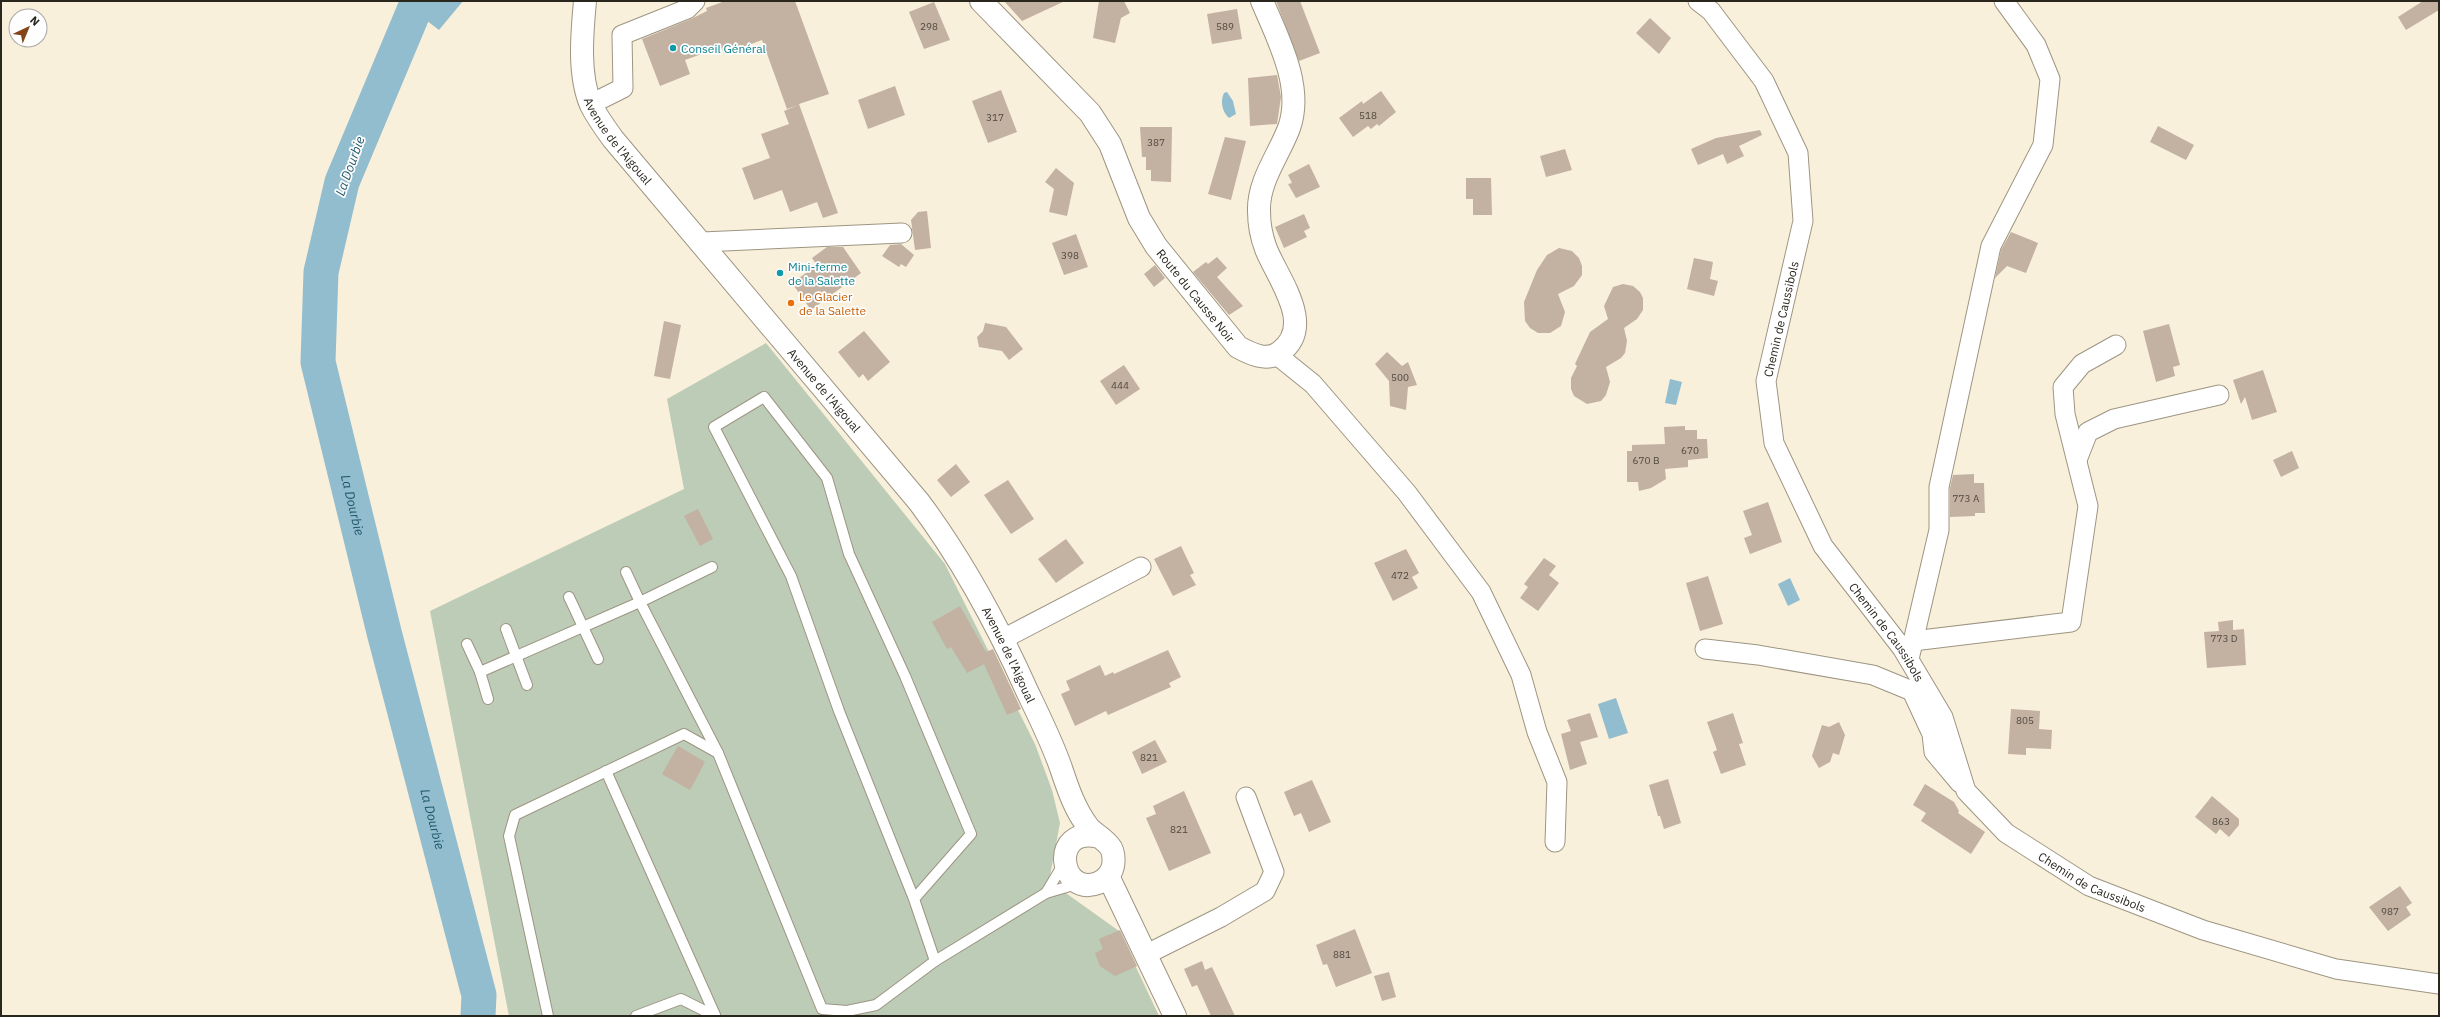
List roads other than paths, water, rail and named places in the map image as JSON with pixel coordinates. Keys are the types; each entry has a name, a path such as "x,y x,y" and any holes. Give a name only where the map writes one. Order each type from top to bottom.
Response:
{"main road":[{"name":"Avenue de l'Aigoual","path":"585,1 583,66 585,83 591,104 612,139 702,242 920,502 956,553 1003,639 1052,745 1068,792 1084,821 1099,837"},
{"name":"Route du Causse Noir","path":"981,1 1090,113 1110,144 1139,218 1156,246 1233,341 1250,354 1263,357 1277,355"},
{"path":"1262,1 1280,46 1292,86 1294,108 1288,129 1263,185 1259,208 1260,229 1266,248 1295,315 1296,333 1290,346 1277,355"},
{"name":"Avenue de l'Aigoual","path":"1068,792 1068,853"},
{"path":"1093,881 1114,862 1113,855 1106,841 1099,837 1084,836 1068,853 1069,875 1093,881 1123,910 1175,1016"}],"street":[{"path":"591,104 623,88 622,35 687,9 695,1"},
{"name":"Chemin de Caussibols","path":"1698,1 1711,11 1764,81 1798,153 1803,221 1766,381 1774,443 1823,546 1908,659 1943,717 1966,791 2006,833 2089,886 2203,930 2336,969 2439,984"},
{"path":"1908,659 1939,530 1939,487 1991,246 2043,145 2050,79 2036,45 2004,1"},
{"path":"702,242 902,233"},
{"path":"1913,640 2071,622 2088,506 2065,414 2063,387 2082,364 2116,345"},
{"path":"1277,355 1312,384 1407,493 1481,592 1521,675 1537,732 1557,782 1555,842"},
{"path":"2077,460 2088,432 2114,419 2219,395"},
{"path":"1003,639 1141,567"},
{"path":"1705,649 1758,655 1873,675 1912,691 1932,734 1934,752 1966,791"},
{"path":"1146,955 1221,917 1265,891 1274,872 1246,797"}],"lane":[{"path":"914,899 971,834 905,676 849,554 828,478 764,397 714,427 791,576 839,711 914,899 935,961"},
{"path":"480,672 640,602 712,567"},
{"path":"626,572 718,753 823,1012 847,1011 876,1005 935,961 1046,893 1093,881"},
{"path":"569,596 598,659"},
{"path":"506,629 527,685"},
{"path":"467,644 480,672 488,699"},
{"path":"548,1016 509,836 515,815 684,734 718,753"},
{"path":"606,772 715,1016"},
{"path":"1046,893 1068,853"},
{"path":"636,1016 681,999 715,1016"}],"water":[{"path":"401,1 463,1 439,30"},
{"path":"1227,92 1233,101 1236,114 1229,118 1223,110 1222,103 1224,93"},
{"path":"1670,379 1682,382 1676,405 1665,403"},
{"path":"1790,578 1800,600 1788,606 1778,584"},
{"path":"1616,698 1628,733 1609,739 1598,704"}],"waterway":[{"name":"La Dourbie","path":"418,1 342,182 321,272 318,362 384,632 479,995 478,1016"}],"place":[{"name":"Conseil Général","path":"673,48"},
{"name":"Mini-ferme de la Salette","path":"780,273"},
{"name":"Le Glacier de la Salette","path":"791,303"}]}
